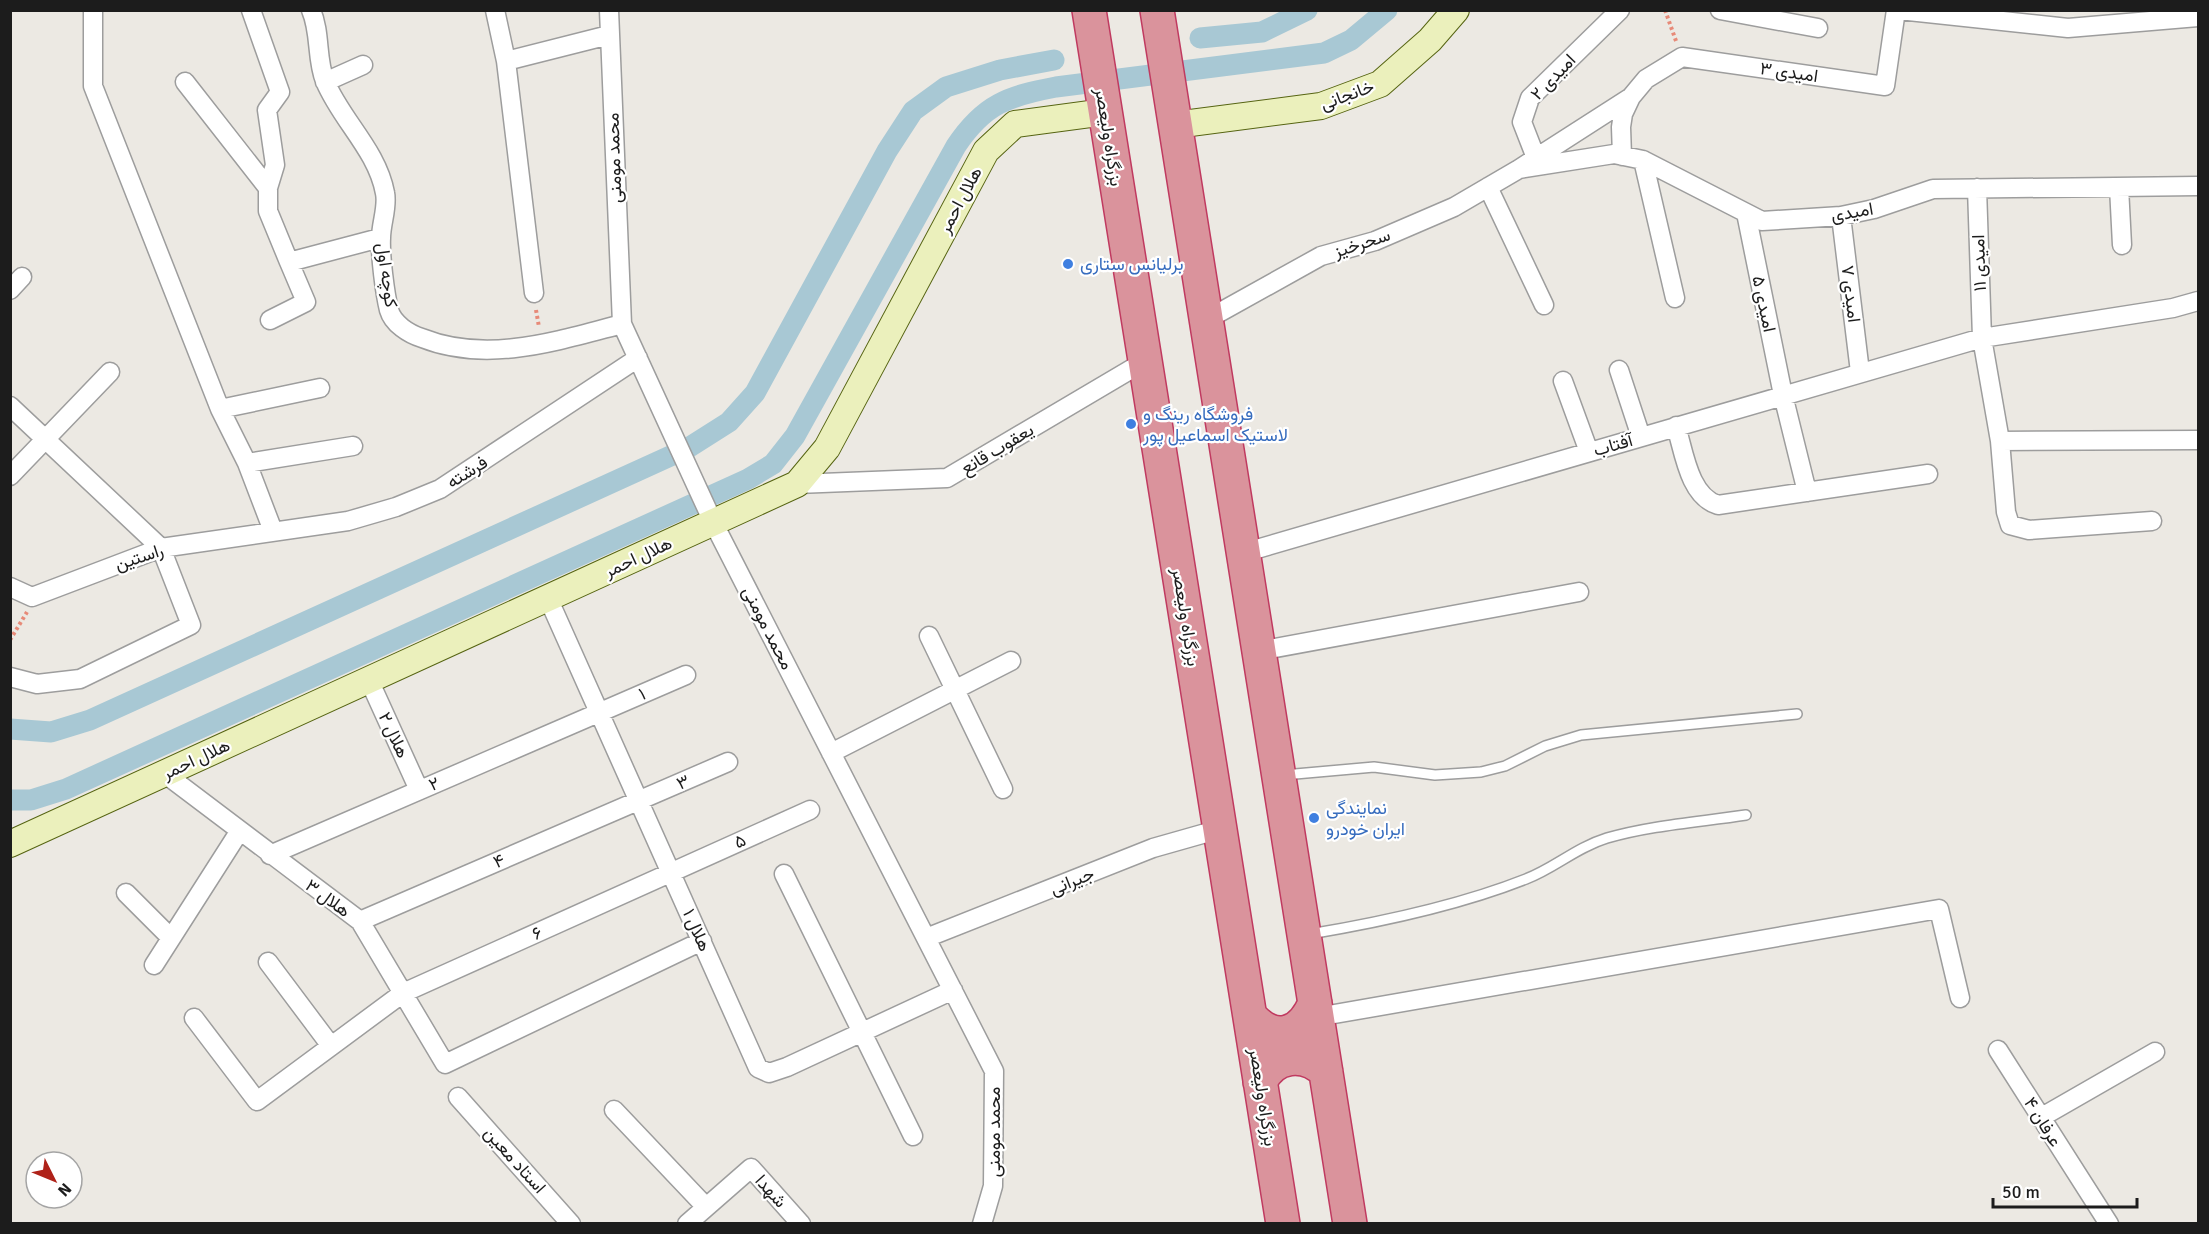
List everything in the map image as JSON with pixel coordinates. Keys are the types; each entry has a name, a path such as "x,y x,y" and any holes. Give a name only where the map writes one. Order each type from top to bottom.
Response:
{"highway":[{"name":"بزرگراه ولیعصر","path":"1089,10 1283,1224"},
{"path":"1156,10 1350,1224"},
{"path":"1250,1016 1269,1031 1292,1032 1316,1010"},
{"path":"1260,1082 1265,1071 1281,1060 1311,1060 1326,1072"}],"main road":[{"name":"خانجانی","path":"1175,125 1321,106 1380,84 1430,40 1456,10"},
{"name":"هلال احمر","path":"10,844 548,598 711,516 797,484 827,448 986,151 1015,124 1105,112"}],"street":[{"path":"251,10 280,92 267,110 275,165 268,188 268,211 306,302 270,320"},
{"name":"کوچه اول","path":"311,10 316,21 319,58 325,82 377,167 386,195 381,238 389,312 406,332 444,347 498,350 541,345 622,324"},
{"path":"495,10 506,61 534,293"},
{"name":"محمد مومنی","path":"609,10 622,324 711,516 994,1071 993,1186 982,1224"},
{"name":"امیدی ۲","path":"1536,158 1522,122 1530,98 1620,10"},
{"path":"1720,10 1818,28"},
{"name":"امیدی ۳","path":"1682,57 1885,86 1898,10 2068,28 2199,17"},
{"path":"93,11 93,86 220,409 246,463 273,531"},
{"path":"506,61 609,35"},
{"path":"1622,156 1621,127 1623,114 1631,97 1646,79 1682,57"},
{"path":"325,82 363,65"},
{"path":"185,82 268,188"},
{"path":"1519,169 1631,97"},
{"name":"امیدی","path":"1519,169 1614,154 1643,160 1762,220 1841,216 1874,209 1933,189 2199,186"},
{"path":"1643,160 1675,298"},
{"name":"سحرخیز","path":"1206,320 1322,256 1375,241 1454,207 1519,169"},
{"path":"1488,187 1544,305"},
{"path":"2119,187 2122,245"},
{"name":"امیدی ۱۱","path":"1977,188 1982,338 2000,441 2006,512 2010,525 2030,530 2152,521"},
{"name":"امیدی ۵","path":"1746,213 1783,395 1807,492"},
{"name":"امیدی ۷","path":"1841,216 1860,372"},
{"path":"289,262 381,238"},
{"name":"آفتاب","path":"1243,553 1982,338 2174,308 2199,301"},
{"name":"فرشته","path":"273,531 348,522 440,489 638,358"},
{"name":"یعقوب قانع","path":"797,484 947,478 1145,361"},
{"path":"1619,370 1641,436"},
{"path":"10,476 110,372"},
{"path":"1563,381 1589,452"},
{"path":"220,409 320,388"},
{"path":"10,406 161,548 191,625 80,679 37,684 10,677"},
{"path":"1676,426 1696,489 1709,503 1718,505 1928,474"},
{"path":"2000,441 2199,440"},
{"path":"246,463 353,446"},
{"name":"راستین","path":"32,597 161,548 273,531"},
{"path":"10,587 32,597"},
{"path":"1259,651 1579,592"},
{"name":"هلال ۱","path":"548,598 758,1068 769,1073 953,990"},
{"path":"929,636 1003,789"},
{"path":"831,753 1011,661"},
{"name":"۱","path":"599,712 686,675"},
{"name":"هلال ۲","path":"369,680 419,790"},
{"name":"۲","path":"270,855 599,712"},
{"name":"۳","path":"639,801 728,762"},
{"name":"هلال ۳","path":"165,774 360,921 446,1064 702,942"},
{"name":"۴","path":"360,921 639,801"},
{"name":"۵","path":"671,873 810,810"},
{"name":"جیرانی","path":"926,938 1153,848 1220,829"},
{"path":"154,965 239,832"},
{"name":"۶","path":"194,1018 257,1101 404,993 671,873"},
{"path":"784,874 913,1136"},
{"path":"126,893 171,938"},
{"path":"1316,1010 1939,909 1960,998"},
{"path":"268,962 331,1047"},
{"name":"عرفان ۴","path":"1998,1050 2109,1224"},
{"path":"2040,1118 2155,1052"},
{"name":"استاد معین","path":"458,1097 571,1224"},
{"path":"614,1110 706,1207"},
{"name":"شهدا","path":"687,1224 751,1168 801,1224"}],"lane":[{"path":"1279,775 1374,767 1435,775 1481,772 1505,766 1545,746 1581,735 1797,714"},
{"path":"1304,934 1399,916 1502,888 1529,878 1584,846 1609,838 1746,815"}],"path":[{"path":"1665,10 1682,57"},
{"path":"534,293 541,345"},
{"path":"10,640 27,613 32,597"}],"waterway":[{"path":"1200,38 1262,32 1307,10"},
{"path":"10,800 31,800 66,789 748,479 773,464 795,436 956,146 977,120 999,104 1024,94 1056,87 1324,53 1351,40 1387,10"},
{"path":"10,729 51,732 90,720 688,448 729,422 755,393 887,151 913,111 946,87 1000,70 1054,60"}],"place":[{"name":"برلیانس ستاری","path":"1068,264"},
{"name":"فروشگاه رینگ و لاستیک اسماعیل پور","path":"1131,424"},
{"name":"نمایندگی ایران خودرو","path":"1314,818"}]}
